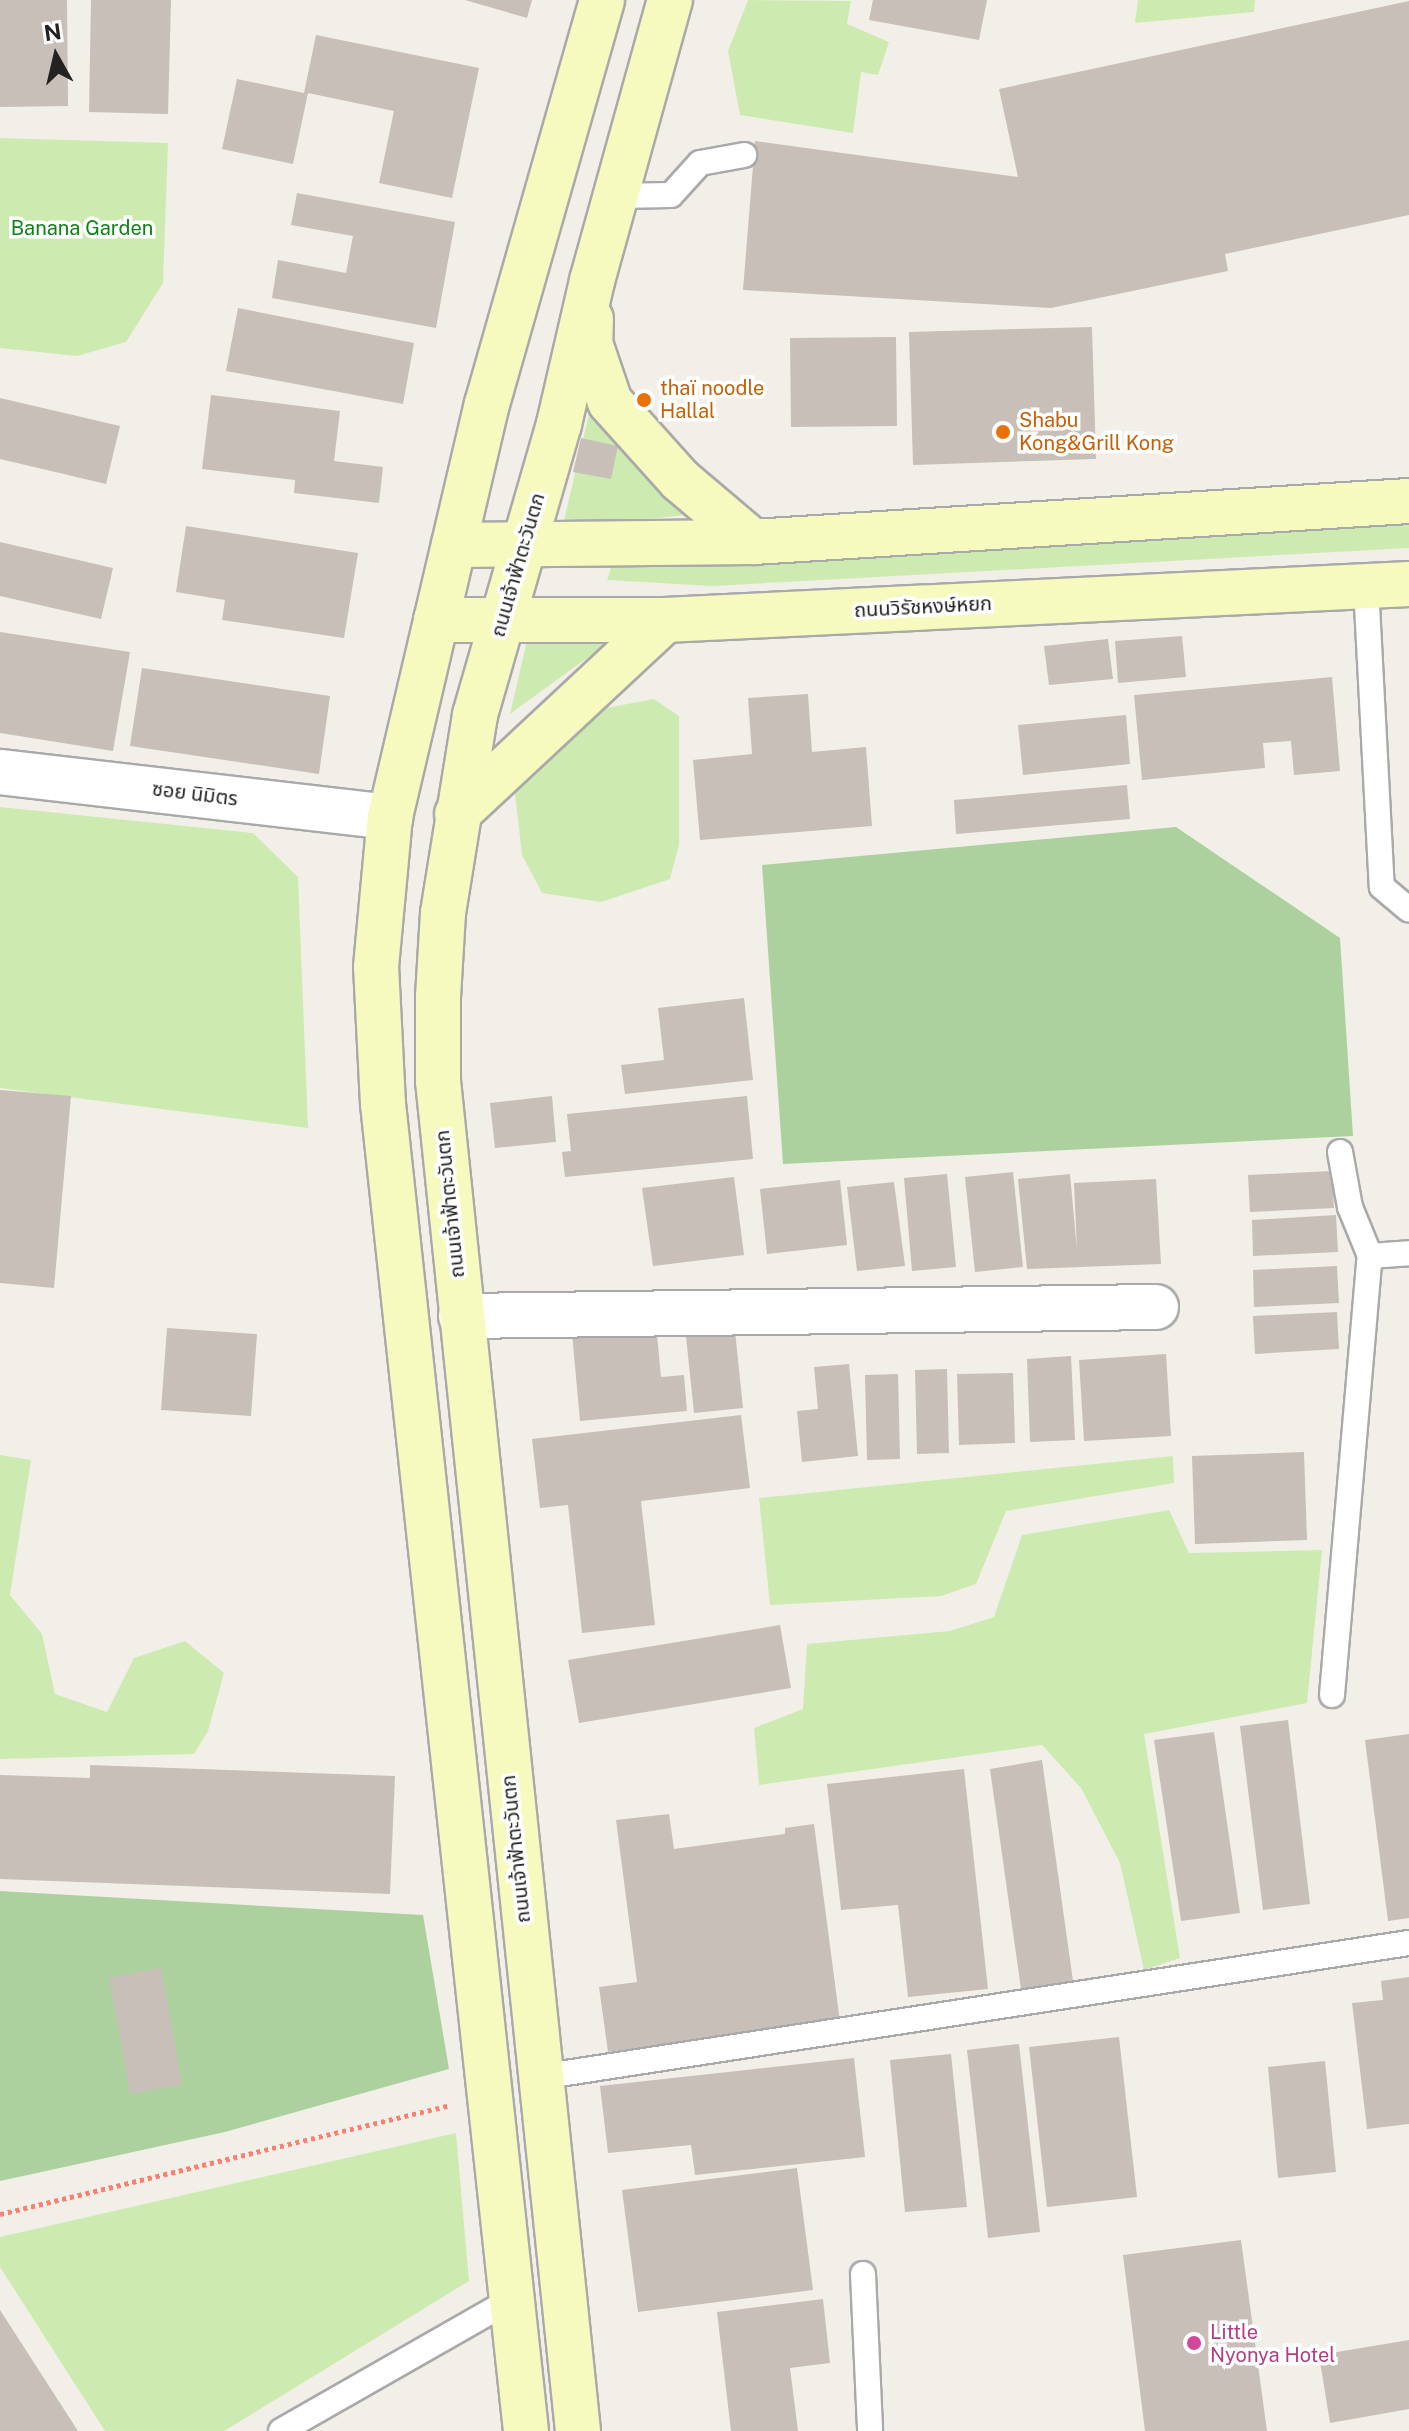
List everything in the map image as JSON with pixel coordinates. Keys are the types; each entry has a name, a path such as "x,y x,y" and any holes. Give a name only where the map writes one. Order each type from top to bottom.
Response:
{"main road":[{"path":"526,2431 383,1104 376,967 390,817 436,620 487,404 602,0"},
{"name":"ถนนเจ้าฟ้าตะวันตก","path":"578,2431 461,1316 438,1034 443,913 475,715 559,424 592,281 670,0"},
{"path":"592,281 590,343 610,402 680,480 753,542"},
{"path":"454,545 753,542 1409,501"},
{"name":"ถนนวิรัชหงษ์หยก","path":"436,620 665,620 1409,584"},
{"path":"457,814 665,620"}],"street":[{"name":"ซอย นิมิตร","path":"0,772 390,817"},
{"path":"461,1316 1156,1307"}],"lane":[{"path":"615,196 671,195 700,163 744,155"},
{"path":"1366,586 1382,887 1409,910"},
{"path":"1332,1695 1370,1256 1350,1207 1340,1152"},
{"path":"1370,1256 1409,1253"},
{"path":"540,2077 1409,1943"},
{"path":"863,2274 870,2431"},
{"path":"281,2431 514,2298"}],"path":[{"path":"0,2214 492,2096"}],"green space":[{"path":"748,0 851,1 847,24 889,42 878,75 861,72 853,133 740,115 728,51"},
{"path":"1138,0 1255,0 1254,12 1135,23"},
{"name":"Banana Garden","path":"0,138 168,143 163,283 126,342 77,356 0,348"},
{"path":"590,410 626,454 693,514 562,529"},
{"path":"1409,525 1409,548 712,586 607,580 613,561"},
{"path":"536,602 631,626 510,714"},
{"path":"654,699 679,716 679,845 670,879 601,902 542,893 522,855 512,767 601,709"},
{"path":"0,807 253,833 298,877 308,1128 0,1088"},
{"path":"1176,827 1340,938 1353,1136 783,1164 762,865"},
{"path":"0,1455 31,1460 10,1595 42,1634 55,1694 107,1712 134,1658 185,1641 224,1673 208,1731 194,1754 0,1759"},
{"path":"1173,1456 1174,1483 1006,1511 976,1584 941,1596 770,1605 759,1498"},
{"path":"1169,1510 1189,1553 1322,1550 1307,1703 1144,1734 1180,1958 1144,1970 1120,1863 1081,1788 1042,1745 759,1785 754,1728 803,1709 807,1644 950,1631 994,1617 1022,1535"},
{"path":"0,1891 423,1915 449,2069 225,2132 0,2181"},
{"path":"456,2133 469,2281 224,2431 105,2431 0,2267 0,2237"}],"building":[{"path":"0,0 67,0 68,106 0,107"},
{"path":"91,0 171,0 168,114 89,112"},
{"path":"465,0 532,0 527,18"},
{"path":"873,0 987,0 979,40 869,20"},
{"path":"1409,1 1409,215 1225,254 1228,271 1051,308 743,290 755,141 1018,177 999,89"},
{"path":"316,35 479,68 452,198 379,183 394,111 308,93 293,164 222,149 237,79 304,93"},
{"path":"297,193 455,222 436,328 272,298 278,260 346,273 353,236 291,225"},
{"path":"238,308 414,343 403,404 226,371"},
{"path":"1092,327 1096,459 913,465 909,332"},
{"path":"896,337 897,426 791,427 790,338"},
{"path":"211,395 340,411 334,461 383,467 379,503 294,493 295,480 202,469"},
{"path":"0,398 120,426 106,484 0,459"},
{"path":"581,438 618,446 611,479 573,472"},
{"path":"186,526 358,553 344,638 222,620 225,600 176,592"},
{"path":"0,542 113,568 101,619 0,596"},
{"path":"0,632 130,652 113,751 0,733"},
{"path":"1182,636 1186,677 1118,683 1115,641"},
{"path":"1108,639 1113,679 1049,685 1044,646"},
{"path":"142,668 330,696 319,774 130,746"},
{"path":"1332,677 1340,771 1294,775 1291,741 1263,743 1265,768 1142,780 1134,695"},
{"path":"808,694 812,752 866,747 872,826 700,840 693,760 752,754 748,698"},
{"path":"1126,715 1130,764 1023,775 1018,725"},
{"path":"1127,785 1130,819 956,834 954,800"},
{"path":"744,998 753,1080 625,1094 621,1065 664,1060 658,1008"},
{"path":"0,1090 71,1096 54,1288 0,1283"},
{"path":"552,1096 556,1142 495,1148 490,1103"},
{"path":"747,1096 753,1159 565,1177 562,1152 571,1151 567,1114"},
{"path":"1332,1171 1334,1208 1250,1212 1248,1175"},
{"path":"1013,1172 1023,1267 975,1272 965,1177"},
{"path":"947,1174 956,1267 912,1271 904,1178"},
{"path":"1070,1174 1077,1250 1074,1183 1156,1179 1161,1264 1027,1269 1018,1179"},
{"path":"734,1177 744,1255 653,1266 642,1188"},
{"path":"840,1180 847,1245 767,1254 760,1189"},
{"path":"894,1182 905,1266 857,1271 847,1187"},
{"path":"1336,1215 1338,1252 1253,1256 1252,1220"},
{"path":"1337,1266 1339,1303 1254,1307 1253,1270"},
{"path":"1337,1312 1339,1349 1255,1354 1253,1316"},
{"path":"734,1321 743,1408 694,1413 685,1327"},
{"path":"656,1324 661,1377 684,1375 687,1411 580,1421 572,1333"},
{"path":"167,1328 257,1334 251,1416 161,1410"},
{"path":"1166,1354 1171,1436 1084,1441 1079,1360"},
{"path":"1071,1356 1075,1440 1030,1442 1027,1359"},
{"path":"849,1364 858,1456 802,1462 797,1411 818,1409 814,1367"},
{"path":"947,1369 949,1453 917,1454 915,1370"},
{"path":"1013,1373 1015,1443 959,1445 957,1374"},
{"path":"898,1374 900,1459 867,1460 865,1375"},
{"path":"741,1415 750,1488 641,1501 655,1625 582,1633 568,1505 540,1508 532,1439"},
{"path":"1304,1452 1307,1540 1195,1544 1192,1456"},
{"path":"780,1625 791,1688 579,1723 568,1660"},
{"path":"1288,1720 1310,1904 1263,1910 1240,1726"},
{"path":"1214,1732 1240,1913 1181,1921 1154,1740"},
{"path":"1409,1734 1409,1918 1388,1921 1365,1740"},
{"path":"1042,1760 1073,1981 1021,1989 990,1769"},
{"path":"90,1765 395,1776 390,1894 0,1879 0,1775 90,1778"},
{"path":"964,1769 988,1989 908,1997 898,1905 841,1910 827,1784"},
{"path":"669,1814 674,1849 785,1834 785,1828 814,1824 840,2022 608,2052 599,1987 637,1982 616,1820"},
{"path":"161,1968 182,2085 130,2094 109,1978"},
{"path":"1409,1977 1409,2124 1367,2129 1352,2003 1383,2000 1381,1981"},
{"path":"1119,2037 1137,2197 1047,2207 1029,2047"},
{"path":"1019,2044 1040,2232 988,2238 967,2050"},
{"path":"951,2054 967,2207 905,2212 890,2060"},
{"path":"854,2058 865,2157 695,2175 691,2145 608,2153 600,2086"},
{"path":"1325,2061 1336,2172 1278,2178 1268,2067"},
{"path":"797,2168 813,2290 638,2312 622,2190"},
{"name":"Little Nyonya Hotel","path":"1241,2240 1267,2431 1145,2431 1123,2255"},
{"path":"823,2299 830,2363 790,2368 798,2431 731,2431 717,2312"},
{"path":"0,2310 78,2431 0,2431"},
{"path":"1409,2340 1409,2409 1330,2423 1319,2355"}],"place":[{"name":"thaï noodle Hallal","path":"644,400"},
{"name":"Shabu Kong&Grill Kong","path":"1003,432"},
{"name":"Little Nyonya Hotel","path":"1194,2343"}]}
